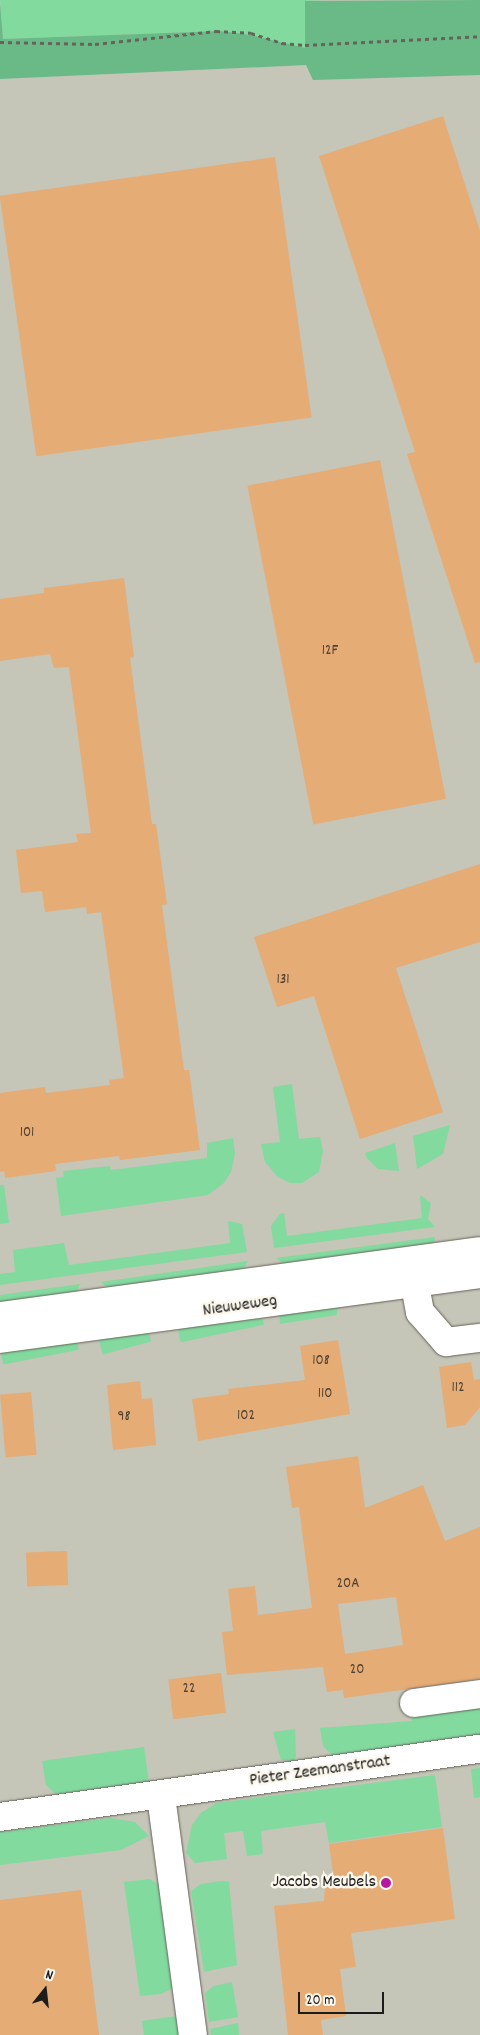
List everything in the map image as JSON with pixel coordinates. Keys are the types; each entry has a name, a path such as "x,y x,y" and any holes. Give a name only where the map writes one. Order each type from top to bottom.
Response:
{"street":[{"name":"Nieuweweg","path":"0,1339 413,1272 480,1251"},
{"name":"Nieuweweg","path":"0,1316 413,1272 480,1274"},
{"path":"413,1272 420,1312 446,1342 480,1338"},
{"path":"414,1703 480,1694"},
{"name":"Pieter Zeemanstraat","path":"0,1817 160,1796 480,1749"},
{"path":"160,1796 193,2035"}],"path":[{"path":"0,42 95,44 216,31 251,33 282,43 305,45 480,36"}],"shaded area":[{"path":"147,0 480,0 480,2035 0,2035 0,5"}],"green space":[{"path":"0,0 327,0 305,1 305,49 220,31 3,39"},
{"path":"480,0 480,75 313,80 306,65 0,79 0,2 3,39 220,31 251,35 305,48 305,1"},
{"path":"292,1084 299,1139 320,1137 323,1151 319,1172 302,1183 290,1183 278,1177 265,1162 261,1144 280,1142 273,1087"},
{"path":"450,1125 443,1154 417,1169 413,1136"},
{"path":"233,1138 235,1154 231,1172 224,1183 208,1195 61,1216 56,1178 64,1177 63,1171 110,1166 111,1170 207,1158 207,1143"},
{"path":"395,1143 399,1171 378,1169 366,1157 365,1153"},
{"path":"0,1185 4,1185 9,1223 0,1224"},
{"path":"420,1195 431,1203 428,1219 435,1227 274,1248 271,1226 280,1214 284,1213 287,1236 422,1218"},
{"path":"228,1221 242,1224 247,1252 0,1285 0,1274 15,1272 13,1250 64,1243 69,1265 230,1243"},
{"path":"435,1237 434,1245 291,1269 276,1258"},
{"path":"248,1261 239,1277 113,1293 101,1282"},
{"path":"80,1284 75,1297 0,1308 0,1295"},
{"path":"338,1301 337,1315 280,1324 279,1309"},
{"path":"261,1311 264,1325 181,1342 178,1329"},
{"path":"147,1326 151,1341 103,1354 99,1339"},
{"path":"76,1335 79,1350 3,1364 0,1350"},
{"path":"480,1702 480,1737 335,1758 323,1746 320,1728 412,1721 412,1711"},
{"path":"295,1729 296,1757 294,1761 281,1760 273,1732"},
{"path":"144,1747 149,1782 56,1794 46,1785 42,1761"},
{"path":"480,1768 480,1797 474,1798 471,1769"},
{"path":"435,1775 442,1827 329,1843 325,1822 261,1831 263,1854 247,1856 243,1831 224,1833 227,1859 195,1863 186,1853 192,1825 201,1813 216,1803"},
{"path":"111,1818 135,1822 149,1836 121,1850 0,1865 0,1832"},
{"path":"150,1879 159,1885 173,1988 161,1994 140,1996 124,1882"},
{"path":"229,1882 237,1965 204,1972 191,1891 201,1884"},
{"path":"232,1982 238,2017 209,2022 205,1993 214,1986"},
{"path":"177,2016 180,2035 144,2035 142,2021"},
{"path":"238,2023 239,2035 211,2035 210,2029"}],"building":[{"path":"443,116 480,231 480,662 475,663 407,454 415,452 319,156"},
{"path":"275,157 312,417 36,456 0,196"},
{"path":"380,460 446,799 313,824 247,486"},
{"path":"124,578 134,657 130,658 152,824 156,824 167,904 162,905 184,1070 189,1070 200,1150 120,1160 119,1156 55,1164 56,1171 5,1178 4,1171 0,1172 0,1093 45,1087 46,1093 110,1085 109,1080 124,1078 101,912 87,914 86,907 45,912 42,891 21,893 16,850 78,842 76,834 91,833 69,667 54,668 50,654 0,661 0,599 44,593 44,588"},
{"path":"480,864 480,942 396,968 443,1112 360,1139 314,996 277,1007 254,937"},
{"path":"338,1340 350,1414 198,1441 192,1399 229,1394 228,1389 305,1380 300,1346"},
{"path":"471,1362 474,1380 480,1379 480,1407 465,1425 447,1428 439,1367"},
{"path":"140,1381 142,1399 152,1398 156,1445 113,1450 107,1385"},
{"path":"31,1392 36,1455 6,1457 0,1395"},
{"path":"358,1456 365,1508 423,1485 445,1541 480,1527 480,1679 344,1698 343,1690 327,1692 323,1667 227,1675 222,1632 233,1631 228,1589 255,1586 258,1615 312,1608 299,1507 292,1508 286,1467","holes":["396,1597 403,1645 345,1654 338,1604"]},
{"path":"67,1551 68,1585 27,1586 26,1552"},
{"path":"221,1673 226,1713 173,1719 168,1679"},
{"path":"443,1828 455,1919 351,1933 356,1967 340,1969 346,2016 321,2020 323,2035 288,2035 274,1906 324,1901 325,1886 335,1887 329,1844"},
{"path":"81,1890 99,2035 0,2035 0,1900"}],"place":[{"name":"Jacobs Meubels","path":"386,1883"}]}
